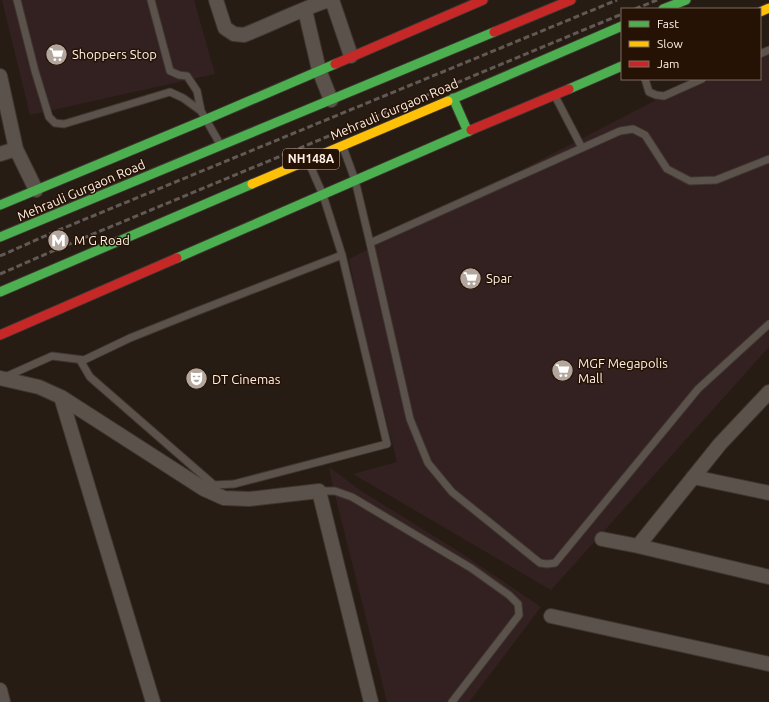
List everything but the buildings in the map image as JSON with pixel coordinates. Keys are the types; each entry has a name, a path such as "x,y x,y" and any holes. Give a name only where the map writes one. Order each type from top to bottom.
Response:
{"main road":[{"path":"0,206 483,0"},
{"path":"547,0 550,9"},
{"name":"Mehrauli Gurgaon Road","path":"0,238 571,0"},
{"path":"666,8 686,0"},
{"name":"Mehrauli Gurgaon Road","path":"0,292 621,26"},
{"path":"0,335 355,180 621,66"},
{"path":"453,98 468,132"}],"street":[{"path":"216,0 225,28 234,34 244,35 311,5 331,0 351,56"},
{"path":"311,5 319,70 331,100"},
{"path":"0,76 16,149 36,190"},
{"path":"0,154 16,149"},
{"path":"1,378 39,387 62,397 204,489 224,498 249,499 319,491 371,702"},
{"path":"638,546 720,444 769,392"},
{"path":"62,397 153,702"},
{"path":"693,477 769,493"},
{"path":"602,539 769,577"},
{"path":"551,616 769,664"},
{"path":"0,690 3,702"}],"lane":[{"path":"18,0 35,71 49,117 54,123 64,124 170,92 183,98 201,111 207,119 221,146"},
{"path":"151,0 170,71 179,75 188,76 197,91 201,111"},
{"path":"645,80 649,92 664,96 700,80"},
{"path":"554,95 582,148"},
{"path":"370,243 620,131 634,129 644,136 668,170 690,181 716,180 769,159"},
{"path":"343,145 355,180 410,419 428,463 452,492 540,563 555,563 698,389 769,324"},
{"path":"80,360 90,377 214,486 234,484 387,444 342,255 323,195 308,160"},
{"path":"1,378 52,356 84,360 130,338 342,255"},
{"path":"319,491 335,491 352,497 471,568 509,595 518,604 519,615 452,702"}],"shaded area":[{"path":"2,0 194,0 215,74 30,115"},
{"path":"769,55 769,347 551,590 353,474 397,462 365,338 349,259 662,97 706,80 761,80 761,59"},
{"path":"329,467 361,491 458,551 541,607 469,702 387,702"}],"railway":[{"path":"0,256 54,232 617,0"},
{"path":"637,8 657,0"},
{"path":"0,274 621,14"}],"traffic: fast":[{"path":"666,8 686,0"},
{"path":"448,101 621,26"},
{"path":"0,237 494,32"},
{"path":"0,205 335,64"},
{"path":"569,89 621,66"},
{"path":"453,98 468,132"},
{"path":"177,258 471,130"},
{"path":"0,292 252,184"}],"traffic: slow":[{"path":"761,12 769,8"},
{"path":"252,184 448,101"}],"traffic: jam":[{"path":"335,64 483,0"},
{"path":"494,32 571,0"},
{"path":"471,130 569,89"},
{"path":"0,335 177,258"}],"place":[{"name":"Shoppers Stop","path":"57,54"},
{"name":"M G Road","path":"59,240"},
{"name":"Spar","path":"470,278"},
{"name":"MGF Megapolis Mall","path":"562,370"},
{"name":"DT Cinemas","path":"197,379"}]}
